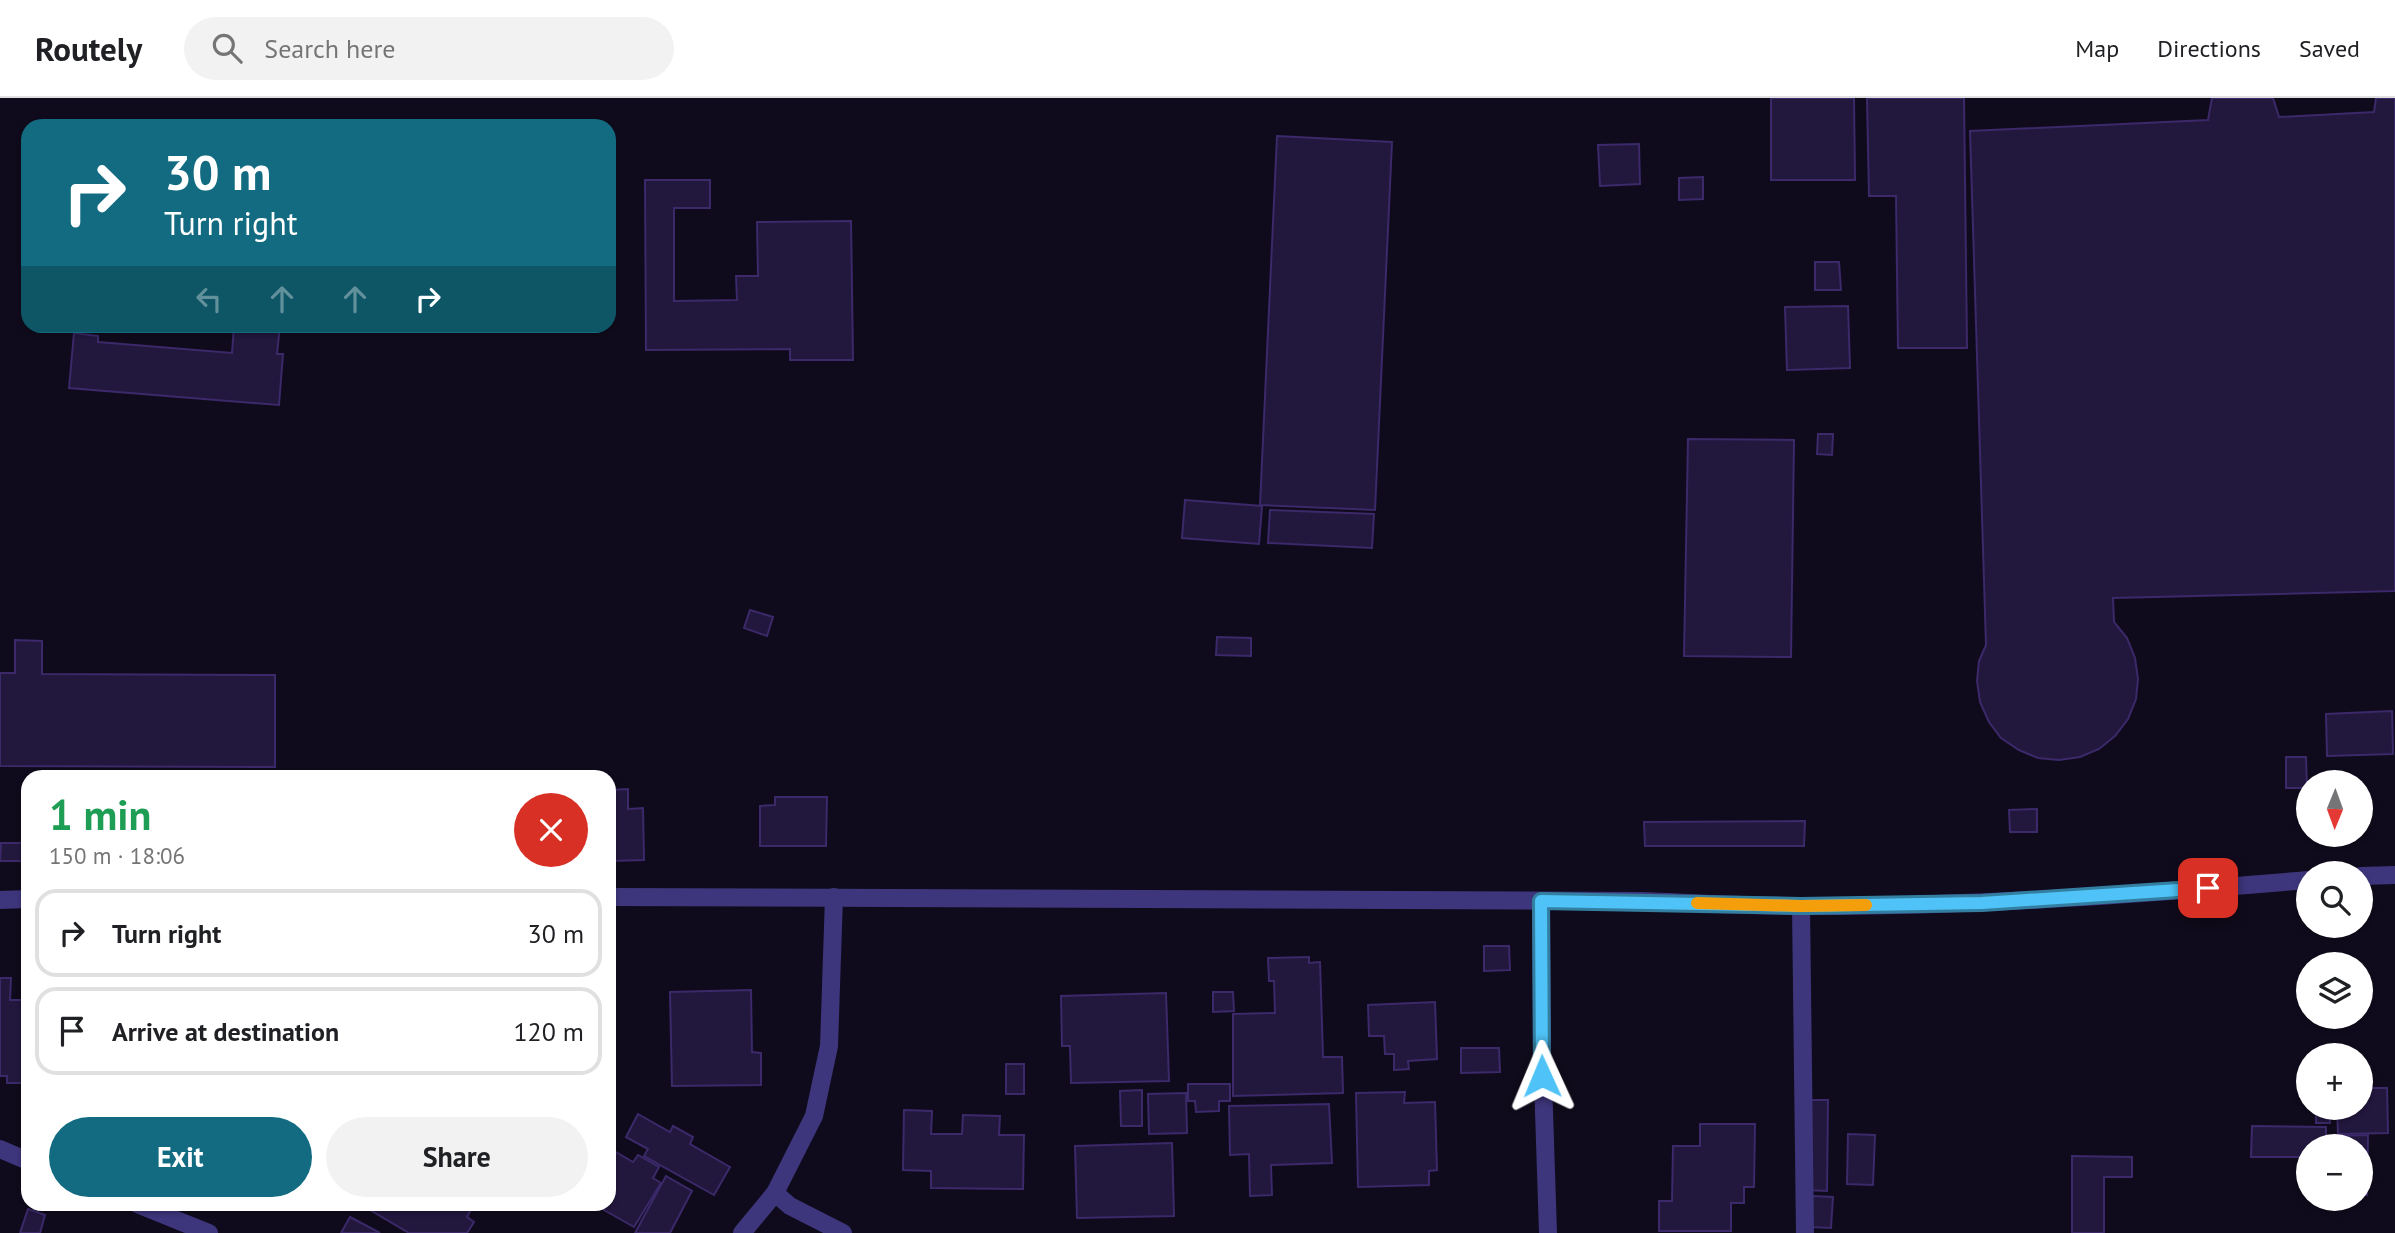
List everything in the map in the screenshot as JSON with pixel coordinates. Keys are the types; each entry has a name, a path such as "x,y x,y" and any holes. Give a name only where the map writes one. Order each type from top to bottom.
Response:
{"street":[{"path":"2373,876 2395,875"},
{"path":"616,897 1541,901 1801,906 1982,903 2296,881"},
{"path":"742,1233 775,1194 814,1116 829,1046 834,897"},
{"path":"0,900 21,899"},
{"path":"1541,901 1542,1050 1548,1233"},
{"path":"1801,906 1805,1233"},
{"path":"0,1149 21,1158"},
{"path":"775,1194 790,1206 843,1233"},
{"path":"154,1211 209,1233"}],"building":[{"path":"1771,98 1854,98 1855,180 1771,180"},
{"path":"1867,98 1964,98 1967,348 1898,348 1896,196 1869,196"},
{"path":"2212,98 2273,98 2279,117 2374,112 2376,98 2395,98 2395,591 2113,598 2114,622 2127,638 2135,658 2138,679 2136,699 2128,719 2115,736 2099,749 2080,757 2059,760 2038,758 2001,738 1989,722 1980,702 1977,681 1979,661 1986,645 1970,131 2208,120"},
{"path":"1277,136 1392,142 1375,510 1260,505"},
{"path":"1639,144 1640,184 1600,186 1598,145"},
{"path":"1703,177 1703,199 1679,200 1679,178"},
{"path":"645,180 710,180 710,208 674,208 674,301 737,300 736,276 758,276 757,222 851,221 853,360 790,360 790,349 646,350"},
{"path":"1815,262 1839,262 1841,290 1815,290"},
{"path":"1848,306 1850,368 1787,370 1785,307"},
{"path":"74,333 98,336 98,342 232,353 233,333 279,333 277,354 283,354 279,405 69,388"},
{"path":"1818,434 1833,434 1832,455 1817,454"},
{"path":"1688,439 1794,440 1791,657 1684,656"},
{"path":"1185,500 1262,506 1259,544 1182,538"},
{"path":"1270,510 1374,514 1372,548 1268,543"},
{"path":"750,610 773,617 767,636 744,628"},
{"path":"1217,637 1251,638 1251,656 1216,655"},
{"path":"15,640 42,641 42,674 275,675 275,767 0,766 0,673 15,673"},
{"path":"2392,711 2393,754 2327,756 2326,714"},
{"path":"2286,757 2306,757 2306,770 2296,770 2296,788 2286,788"},
{"path":"628,789 628,809 643,808 644,860 616,861 616,790"},
{"path":"775,797 827,797 826,846 760,846 760,806 775,805"},
{"path":"2037,809 2037,832 2010,832 2009,810"},
{"path":"1805,821 1804,846 1645,846 1644,822"},
{"path":"1,843 21,843 21,861 0,861"},
{"path":"1484,946 1509,946 1510,970 1484,971"},
{"path":"1309,957 1309,963 1320,962 1323,1057 1342,1057 1343,1093 1233,1096 1233,1014 1275,1013 1274,981 1269,981 1268,958"},
{"path":"0,978 11,978 10,1000 21,1000 21,1083 7,1083 7,1076 0,1076"},
{"path":"751,990 752,1052 761,1053 761,1085 672,1086 670,992"},
{"path":"1213,992 1233,992 1234,1011 1213,1012"},
{"path":"1166,993 1169,1081 1071,1083 1070,1046 1062,1046 1061,996"},
{"path":"1435,1002 1437,1059 1408,1061 1409,1069 1394,1070 1394,1054 1385,1054 1384,1036 1369,1036 1368,1005"},
{"path":"1461,1048 1499,1048 1500,1072 1461,1073"},
{"path":"1006,1064 1024,1064 1024,1094 1006,1094"},
{"path":"1188,1084 1230,1084 1230,1101 1219,1101 1219,1111 1196,1112 1195,1101 1188,1101"},
{"path":"2373,1088 2387,1088 2388,1133 2338,1134 2337,1120 2373,1120"},
{"path":"1142,1090 1142,1126 1121,1126 1120,1091"},
{"path":"1405,1092 1404,1103 1435,1102 1437,1170 1429,1171 1429,1185 1358,1187 1356,1093"},
{"path":"1186,1093 1187,1133 1149,1134 1148,1094"},
{"path":"1808,1100 1828,1100 1827,1191 1807,1190"},
{"path":"1329,1104 1332,1163 1271,1165 1272,1195 1250,1196 1249,1154 1230,1155 1229,1106"},
{"path":"904,1110 932,1111 931,1134 962,1134 963,1115 1000,1116 999,1135 1024,1135 1023,1189 931,1188 931,1171 903,1170"},
{"path":"638,1114 670,1132 673,1126 693,1137 690,1144 730,1167 714,1195 644,1156 648,1149 626,1137"},
{"path":"2316,1120 2330,1120 2330,1123 2316,1123"},
{"path":"1700,1124 1755,1124 1754,1187 1744,1187 1744,1203 1731,1203 1731,1231 1659,1231 1659,1201 1672,1201 1673,1146 1700,1146"},
{"path":"2252,1126 2326,1127 2326,1134 2296,1134 2296,1157 2251,1157"},
{"path":"1848,1134 1875,1135 1873,1185 1847,1184"},
{"path":"1172,1143 1174,1216 1077,1218 1075,1146"},
{"path":"616,1152 633,1162 638,1155 659,1167 653,1178 661,1183 634,1227 606,1211 616,1211"},
{"path":"2072,1156 2132,1157 2132,1177 2104,1177 2104,1233 2072,1233"},
{"path":"666,1176 692,1191 670,1233 635,1233"},
{"path":"1812,1196 1833,1197 1831,1228 1810,1227"},
{"path":"27,1211 45,1215 40,1233 20,1233"},
{"path":"372,1211 470,1211 467,1217 474,1222 467,1233 409,1233"},
{"path":"350,1217 380,1233 341,1233"}],"slow traffic":[{"path":"1697,903 1866,905"}],"route":[{"path":"1542,1076 1541,901 1801,906 1982,903 2208,888"}]}
